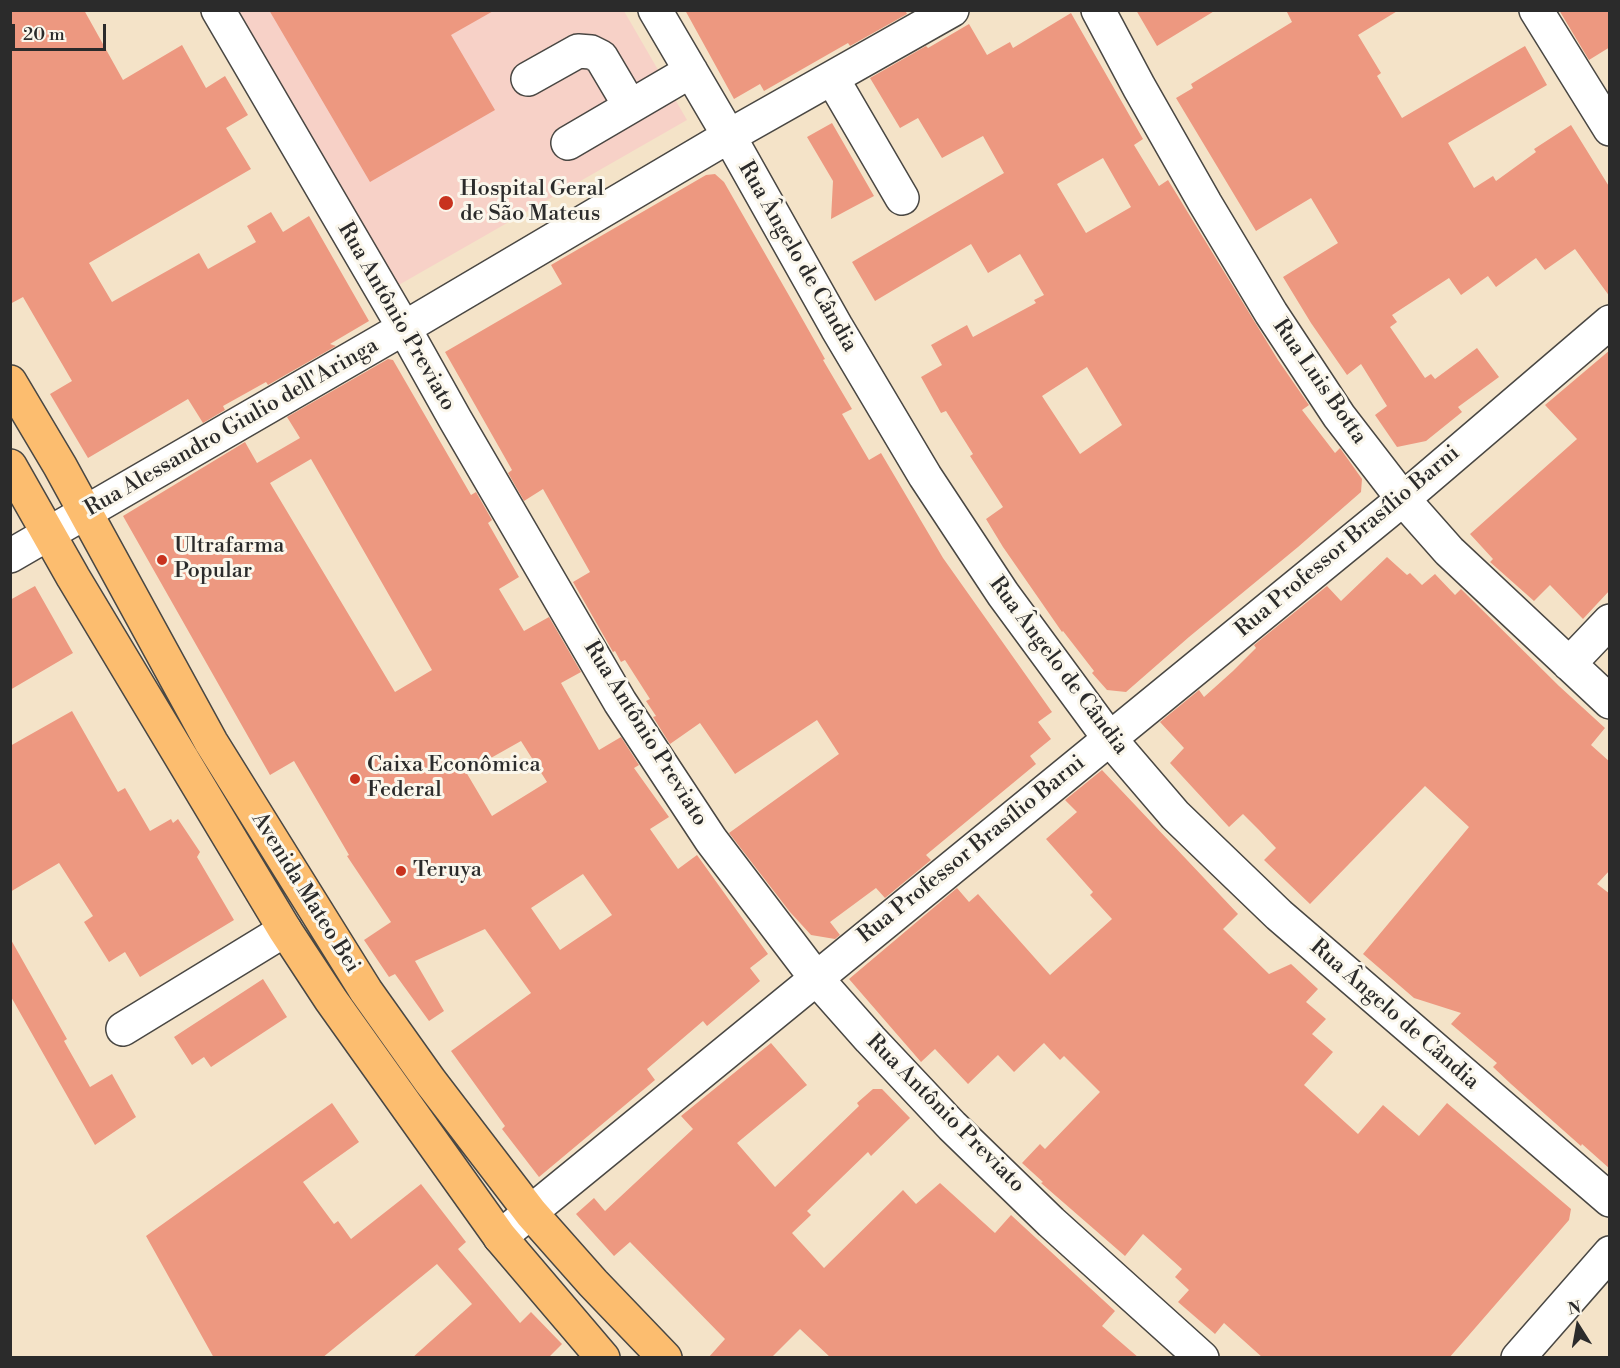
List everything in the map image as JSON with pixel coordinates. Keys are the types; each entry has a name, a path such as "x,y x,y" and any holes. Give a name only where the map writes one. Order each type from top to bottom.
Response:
{"main road":[{"name":"Avenida Mateo Bei","path":"10,382 86,513 211,742 366,991 430,1081 531,1213 593,1283 665,1358"},
{"name":"Avenida Mateo Bei","path":"10,466 48,534 285,930 331,1000 500,1238 603,1358"}],"street":[{"name":"Rua Antônio Previato","path":"218,10 621,702 711,840 816,978 952,1126 1051,1222 1202,1358"},
{"name":"Rua Ângelo de Cândia","path":"655,10 837,328 926,476 1003,594 1109,738 1175,815 1278,915 1610,1200"},
{"name":"Rua Alessandro Giulio dell'Aringa","path":"10,556 405,328 729,136 952,10"},
{"name":"Rua Luis Botta","path":"1098,10 1205,203 1271,313 1339,416 1403,499 1449,551 1610,702"},
{"path":"1536,10 1610,129"},
{"path":"528,79 578,51 591,52 601,57 630,106"},
{"path":"568,143 691,71"},
{"path":"832,78 902,198"},
{"name":"Rua Professor Brasílio Barni","path":"500,1238 1403,499 1610,321"},
{"path":"1569,664 1610,621"},
{"path":"123,1029 285,930"},
{"path":"1518,1358 1610,1253"}],"shaded area":[{"name":"Hospital Geral de São Mateus","path":"238,11 624,11 687,120 397,286"}],"building":[{"path":"10,10 84,10 123,80 182,45 206,88 225,76 248,115 226,128 251,169 89,263 112,302 199,253 208,269 256,242 247,226 271,212 283,232 309,216 369,321 330,344 336,346 268,385 266,382 223,406 225,410 203,423 188,399 88,458 50,394 72,381 23,297 10,304"},
{"path":"269,10 495,10 451,35 495,110 370,182"},
{"path":"685,10 905,10 907,14 850,46 848,43 764,91 760,84 734,99"},
{"path":"1136,10 1216,10 1157,46"},
{"path":"1286,10 1399,10 1358,35 1381,73 1377,76 1402,118 1525,46 1547,85 1448,143 1474,188 1493,176 1496,181 1536,152 1534,149 1571,125 1610,188 1610,297 1575,249 1545,270 1536,258 1496,287 1488,276 1461,295 1449,278 1392,315 1397,322 1390,327 1425,378 1431,374 1435,379 1477,348 1499,377 1458,407 1462,412 1426,441 1397,447 1375,415 1387,406 1361,364 1347,375 1283,277 1338,243 1311,198 1256,231 1176,98 1193,88 1191,84 1292,22"},
{"path":"1559,10 1610,10 1610,47 1589,60"},
{"path":"1071,13 1143,139 1134,145 1159,186 1168,180 1278,360 1309,405 1302,410 1335,453 1340,448 1362,479 1361,492 1126,692 1107,690 1092,673 1094,671 1062,632 1003,547 986,519 1003,507 970,456 973,454 946,411 941,413 921,377 942,365 931,345 967,325 973,337 1036,303 1034,300 1044,295 1020,254 988,273 971,244 875,301 852,262 1004,173 983,136 942,158 918,118 900,128 870,78 969,24 987,55 1010,42 1013,48","holes":["1103,158 1131,207 1086,233 1057,184","1087,367 1122,425 1080,454 1042,396"]},
{"path":"832,123 874,196 831,219 833,181 807,137"},
{"path":"715,174 724,182 852,409 842,414 869,460 881,453 943,558 1052,712 1038,722 1051,739 1030,756 1036,764 926,855 931,860 885,898 876,888 830,922 840,935 835,939 811,935 790,912 729,833 839,754 817,720 735,774 700,723 670,744 653,717 656,716 646,701 650,699 625,660 621,662 615,651 613,652 573,582 590,572 543,489 524,501 508,473 512,470 445,352 562,284 551,265 706,175"},
{"path":"1610,350 1610,590 1583,619 1550,585 1534,601 1490,562 1493,559 1470,534 1577,439 1545,405"},
{"path":"388,359 393,360 471,495 476,492 492,520 488,523 519,577 499,589 524,631 549,617 581,672 561,683 599,750 621,737 639,765 634,768 669,817 650,829 678,869 697,855 768,954 750,968 760,981 707,1026 703,1021 647,1069 655,1080 539,1177 502,1129 505,1126 451,1051 531,993 485,929 415,961 444,1011 429,1021 395,974 389,977 364,940 391,922 347,856 349,855 294,761 270,775 123,516 245,442 257,463 300,438 287,417","holes":["311,459 432,670 395,692 270,483","521,741 547,782 492,816 466,772","583,874 612,915 560,950 531,908"]},
{"path":"1387,557 1407,575 1410,573 1422,585 1435,574 1455,595 1461,589 1605,728 1591,745 1610,762 1610,870 1597,884 1610,894 1610,1169 1511,1084 1493,1067 1497,1063 1451,1024 1461,1013 1414,998 1363,954 1469,827 1425,786 1310,904 1264,860 1276,848 1259,830 1243,814 1229,827 1170,763 1184,748 1160,722 1199,690 1204,697 1256,648 1254,645 1327,586 1341,601"},
{"path":"35,586 73,653 10,690 10,600"},
{"path":"72,711 118,792 125,788 150,831 171,819 173,823 178,819 200,852 197,857 234,920 140,977 125,952 109,962 84,922 93,916 59,863 10,892 10,746"},
{"path":"1102,770 1238,914 1223,929 1269,974 1291,964 1318,989 1306,1002 1326,1019 1312,1034 1333,1052 1304,1085 1358,1134 1383,1105 1419,1136 1447,1103 1571,1209 1569,1220 1449,1358 1263,1358 1224,1323 1215,1334 1178,1302 1189,1290 1175,1277 1182,1269 1143,1234 1125,1256 1041,1183 1043,1182 1022,1163 1040,1144 1045,1149 1100,1092 1064,1056 1060,1060 1044,1043 1014,1072 998,1055 968,1084 935,1049 921,1062 849,979 957,888 969,902 978,894 1050,975 1112,919 1090,895 1093,892 1046,839 1077,812 1065,800"},
{"path":"10,938 67,1039 64,1041 90,1087 112,1074 136,1117 95,1145 10,995"},
{"path":"263,979 287,1017 211,1067 204,1057 192,1065 174,1037"},
{"path":"771,1043 807,1085 737,1143 775,1187 859,1106 857,1103 873,1089 882,1089 910,1118 871,1156 868,1152 807,1211 811,1215 792,1233 824,1268 903,1190 916,1204 940,1183 995,1233 1011,1215 1115,1311 1102,1326 1139,1358 831,1358 800,1329 771,1358 708,1358 725,1339 630,1242 614,1256 576,1214 594,1198 605,1211 693,1129 681,1116"},
{"path":"332,1103 359,1142 303,1182 334,1224 338,1221 351,1239 421,1184 466,1242 458,1249 520,1323 531,1312 562,1344 548,1358 412,1358 472,1304 437,1264 322,1358 214,1358 146,1236"}],"place":[{"name":"Hospital Geral de São Mateus","path":"446,203"},
{"name":"Ultrafarma Popular","path":"162,560"},
{"name":"Caixa Econômica Federal","path":"355,779"},
{"name":"Teruya","path":"401,871"}]}
